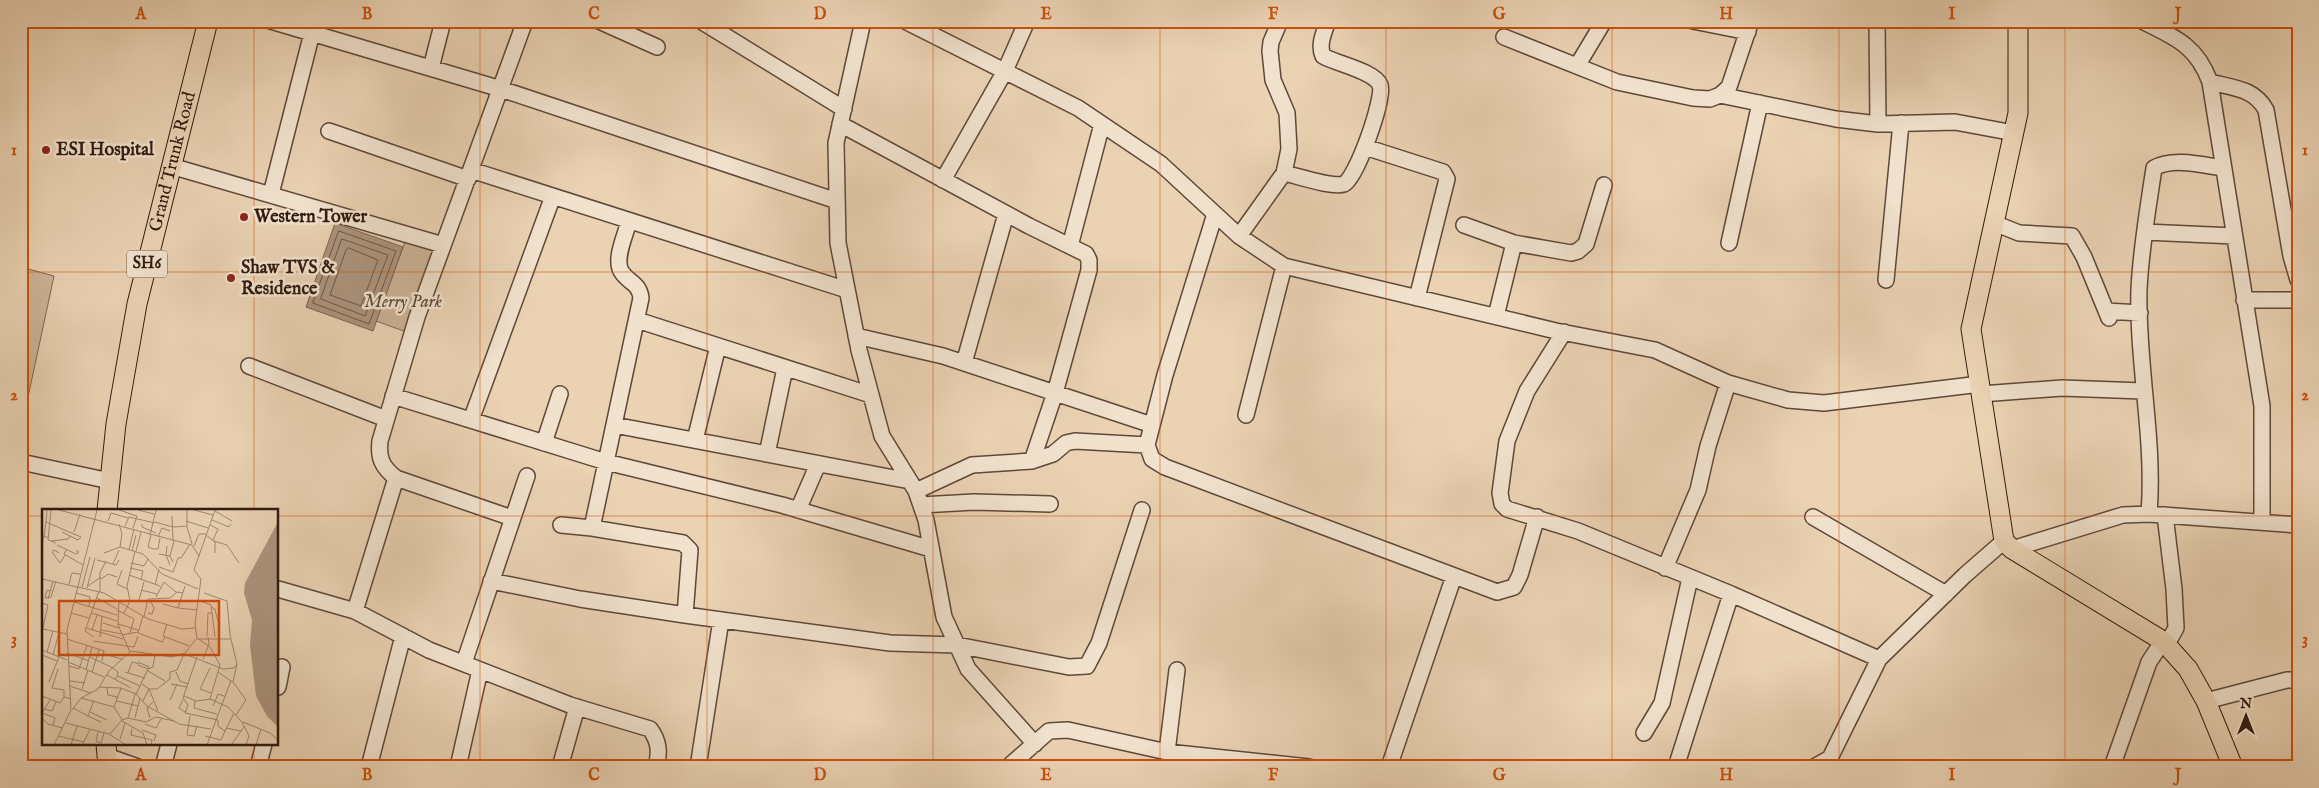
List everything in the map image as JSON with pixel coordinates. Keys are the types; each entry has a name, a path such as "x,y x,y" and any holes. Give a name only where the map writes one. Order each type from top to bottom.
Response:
{"main road":[{"name":"Grand Trunk Road","path":"107,509 116,424 137,304 208,21"},
{"path":"2018,21 2018,113 1971,329 2008,545 2163,641 2188,669 2206,701 2233,767"}],"street":[{"path":"271,21 500,88 837,200"},
{"path":"431,68 443,21"},
{"path":"512,518 396,478 386,470 378,456 386,419 417,317 525,21"},
{"path":"599,21 657,47"},
{"path":"701,21 844,109"},
{"path":"862,21 836,143 838,243 856,336 882,436 916,492 931,549 944,617 968,669 1035,744"},
{"path":"905,21 1078,108 1161,164 1239,236 1284,266 1564,332 1655,350 1728,384 1788,400 1824,403 1980,389 2062,388 2143,392"},
{"path":"943,180 1004,71 1027,21"},
{"path":"1239,236 1284,173 1289,149 1290,128 1287,113 1273,80 1270,51 1271,42 1280,21"},
{"path":"1284,173 1335,185 1344,184 1350,179 1365,147 1382,95 1380,85 1373,76 1323,56 1321,50 1322,38 1328,21"},
{"path":"1577,66 1604,21"},
{"path":"1504,37 1617,82 1684,96 1710,99 1720,95 1729,87 1749,27 1693,21"},
{"path":"1877,21 1878,124"},
{"path":"2142,21 2168,34 2196,53 2204,64 2210,82 2262,406 2262,522"},
{"path":"271,194 312,33"},
{"path":"2210,82 2246,91 2259,98 2266,110 2291,256 2298,280"},
{"path":"1720,95 1836,120 1878,124 1955,122 2014,133"},
{"path":"1729,243 1760,103"},
{"path":"1886,280 1901,123"},
{"path":"840,124 1006,214 1086,254 1090,260 1089,270 1055,393 1032,460"},
{"path":"1070,246 1102,124"},
{"path":"330,131 469,174 553,196 847,290"},
{"path":"1365,147 1443,172 1447,179 1417,298"},
{"path":"2149,514 2151,462 2143,392 2139,290 2154,168 2162,163 2196,164 2223,168"},
{"path":"171,166 443,245"},
{"path":"1464,225 1514,243 1571,252 1578,251 1586,244 1604,185"},
{"path":"472,420 553,196"},
{"path":"964,363 1006,214"},
{"path":"1215,214 1165,375 1152,425 1147,445 1152,459 1164,467 1497,592 1514,587 1520,575 1536,517"},
{"path":"592,528 641,298 640,289 622,272 619,265 629,221"},
{"path":"1994,223 2020,233 2072,236 2084,257 2108,315 2140,313"},
{"path":"2145,232 2234,236"},
{"path":"1496,316 1514,243"},
{"path":"1246,415 1284,266"},
{"path":"2244,300 2298,300"},
{"path":"637,320 871,395"},
{"path":"1564,332 1527,391 1507,441 1500,493 1502,504 1507,509 1578,531 1731,594 1879,659"},
{"path":"856,336 943,356 1152,425"},
{"path":"695,440 718,346"},
{"path":"249,366 386,419"},
{"path":"767,454 786,368"},
{"path":"1665,568 1698,490 1708,446 1728,384"},
{"path":"544,443 560,394"},
{"path":"393,396 606,462 798,510 931,549"},
{"path":"614,425 818,464 916,492 974,502 1050,504"},
{"path":"916,492 972,465 1032,460 1053,454 1066,443 1075,441 1147,445"},
{"path":"21,462 110,481"},
{"path":"798,510 818,464"},
{"path":"464,663 526,476"},
{"path":"356,611 396,478"},
{"path":"491,581 580,600 685,615 890,643 957,645 1069,667 1087,666 1100,643 1142,510"},
{"path":"1821,766 1830,758 1879,659 1946,594 2008,545 2123,515 2149,514 2298,525"},
{"path":"2112,767 2149,662 2163,641 2171,637 2176,628 2177,615 2165,515"},
{"path":"1812,518 1946,594"},
{"path":"561,525 592,528 683,543 688,546 690,550 685,615"},
{"path":"1389,767 1454,576"},
{"path":"1644,732 1662,702 1690,578"},
{"path":"279,589 356,611 429,650 577,707 650,729 657,739 658,757 656,767"},
{"path":"1676,767 1731,594"},
{"path":"698,767 721,620"},
{"path":"369,767 403,636"},
{"path":"279,682 282,667"},
{"path":"458,767 480,670"},
{"path":"1167,752 1177,670"},
{"path":"2206,701 2287,680 2298,680"},
{"path":"560,767 577,707"},
{"path":"1017,764 1049,731 1068,730 1167,752 1249,763 1309,767"},
{"path":"163,767 168,746"},
{"path":"258,767 263,746"},
{"path":"107,756 138,767"}],"green space":[{"name":"Merry Park","path":"409,231 445,243 412,334 376,321"},
{"path":"21,267 54,276 28,397 21,395"}],"water":[{"path":"335,223 403,247 373,331 306,307"}],"place":[{"name":"ESI Hospital","path":"46,150"},
{"name":"Western Tower","path":"244,217"},
{"name":"Shaw TVS & Residence","path":"231,278"}]}
